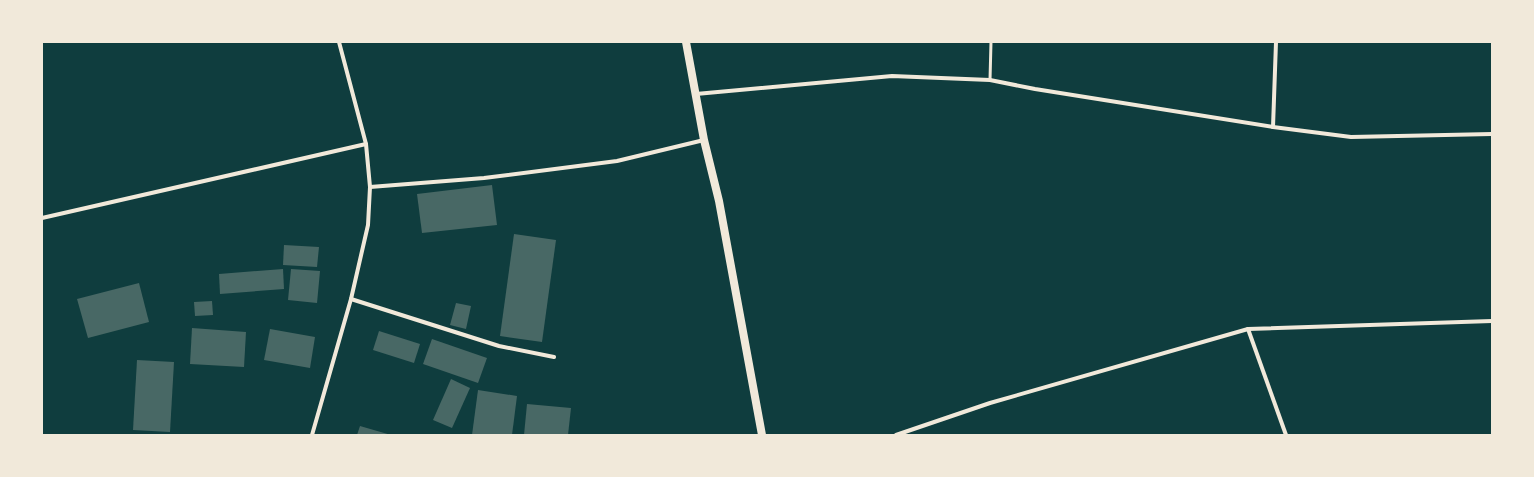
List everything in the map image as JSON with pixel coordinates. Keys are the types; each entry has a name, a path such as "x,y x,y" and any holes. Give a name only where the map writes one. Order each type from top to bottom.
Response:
{"main road":[{"path":"686,42 704,140 719,201 762,435"}],"street":[{"path":"312,435 351,299 368,225 370,187 366,144 339,42"},
{"path":"1273,127 1276,42"},
{"path":"695,94 892,76 990,80 1035,89 1273,127 1351,137 1492,134"},
{"path":"370,187 484,178 617,161 704,140"},
{"path":"42,218 366,144"},
{"path":"351,299 499,346 554,357"},
{"path":"896,435 990,403 1248,328 1492,321"},
{"path":"1248,328 1286,435"}],"lane":[{"path":"990,80 991,42"}],"building":[{"path":"492,185 497,225 422,233 417,194"},
{"path":"514,234 556,240 542,342 500,336"},
{"path":"284,245 319,247 317,267 283,265"},
{"path":"283,269 284,289 220,294 219,274"},
{"path":"291,269 320,271 317,303 288,300"},
{"path":"139,283 149,322 88,338 77,299"},
{"path":"212,301 213,315 195,316 194,302"},
{"path":"456,303 471,306 466,329 450,325"},
{"path":"192,328 246,332 244,367 190,364"},
{"path":"270,329 315,337 310,368 264,360"},
{"path":"379,331 420,344 414,363 373,350"},
{"path":"432,339 487,358 478,383 423,364"},
{"path":"137,360 174,362 170,432 133,430"},
{"path":"451,379 470,388 452,428 433,420"},
{"path":"478,390 517,396 512,435 472,435"},
{"path":"527,404 571,408 568,435 524,435"},
{"path":"360,426 391,435 357,435"}]}
